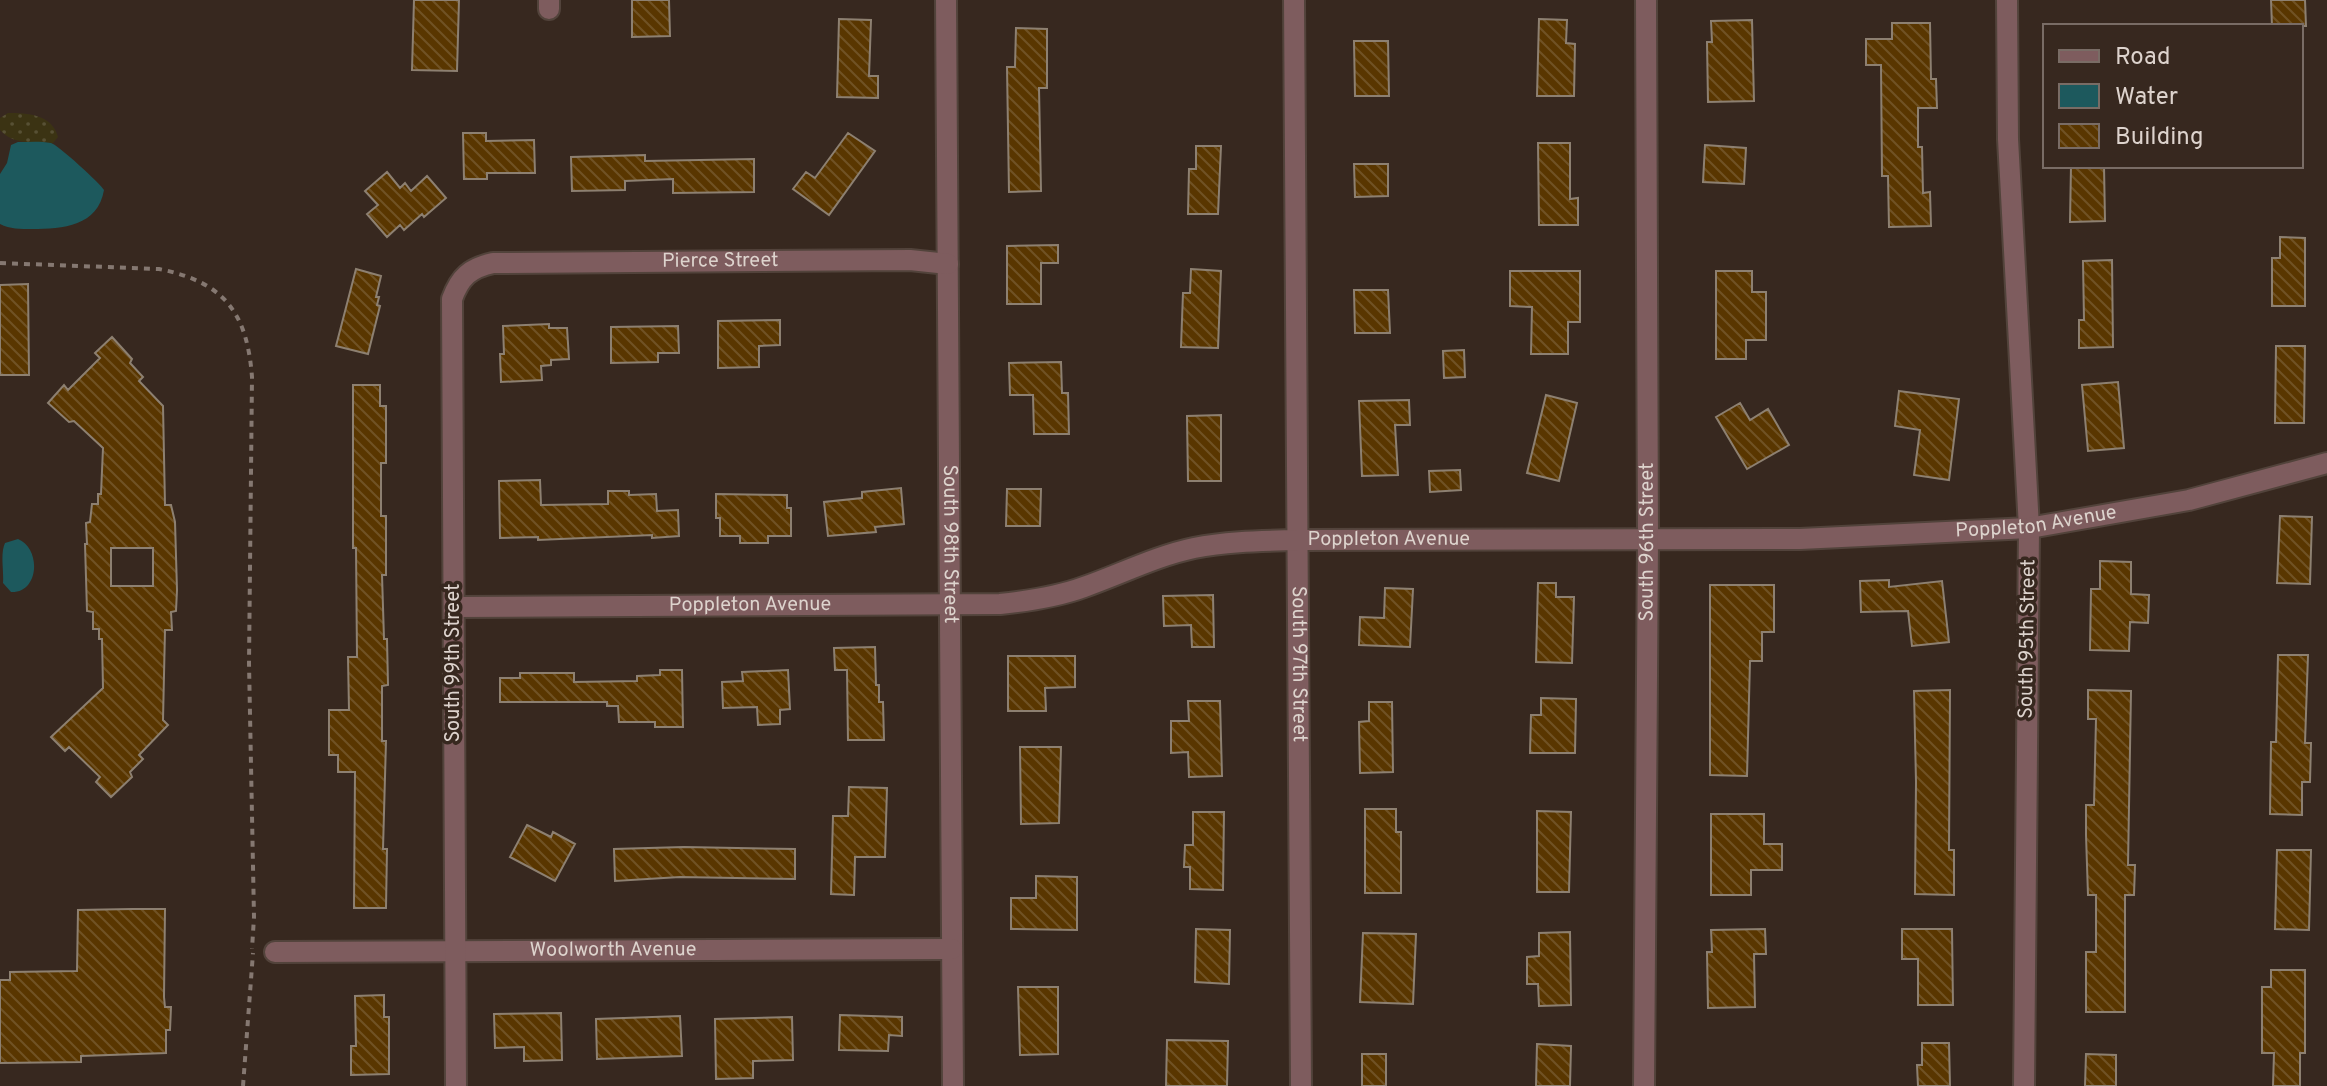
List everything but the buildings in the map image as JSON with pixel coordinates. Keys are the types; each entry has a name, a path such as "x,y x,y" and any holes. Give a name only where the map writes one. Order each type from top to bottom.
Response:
{"street":[{"name":"South 98th Street","path":"946,0 953,1086"},
{"name":"South 97th Street","path":"1294,0 1301,1086"},
{"name":"South 96th Street","path":"1644,1086 1648,540 1646,0"},
{"name":"South 95th Street","path":"2007,0 2008,139 2029,528 2024,1086"},
{"name":"Pierce Street","path":"493,263 910,260 948,264"},
{"name":"South 99th Street","path":"456,1086 452,299 457,284 468,272 493,263"},
{"name":"Poppleton Avenue","path":"454,607 1000,604 1038,600 1082,588 1192,548 1233,542 1800,539 2029,528 2189,500 2327,463"},
{"name":"Woolworth Avenue","path":"275,952 952,949"}],"path":[{"path":"0,263 159,269 179,273 214,289 232,307 245,330 252,377 249,663 254,917 243,1086"},
{"path":"252,953 275,952"}],"sand":[{"path":"8,113 45,119 58,137 53,143 24,142 11,138 0,130 0,118"}],"water":[{"path":"18,142 51,143 79,165 104,190 95,211 77,223 55,228 19,229 0,224 0,174 7,163 11,145"},
{"path":"18,539 31,551 34,569 28,585 11,592 3,583 3,552 5,543"}]}
